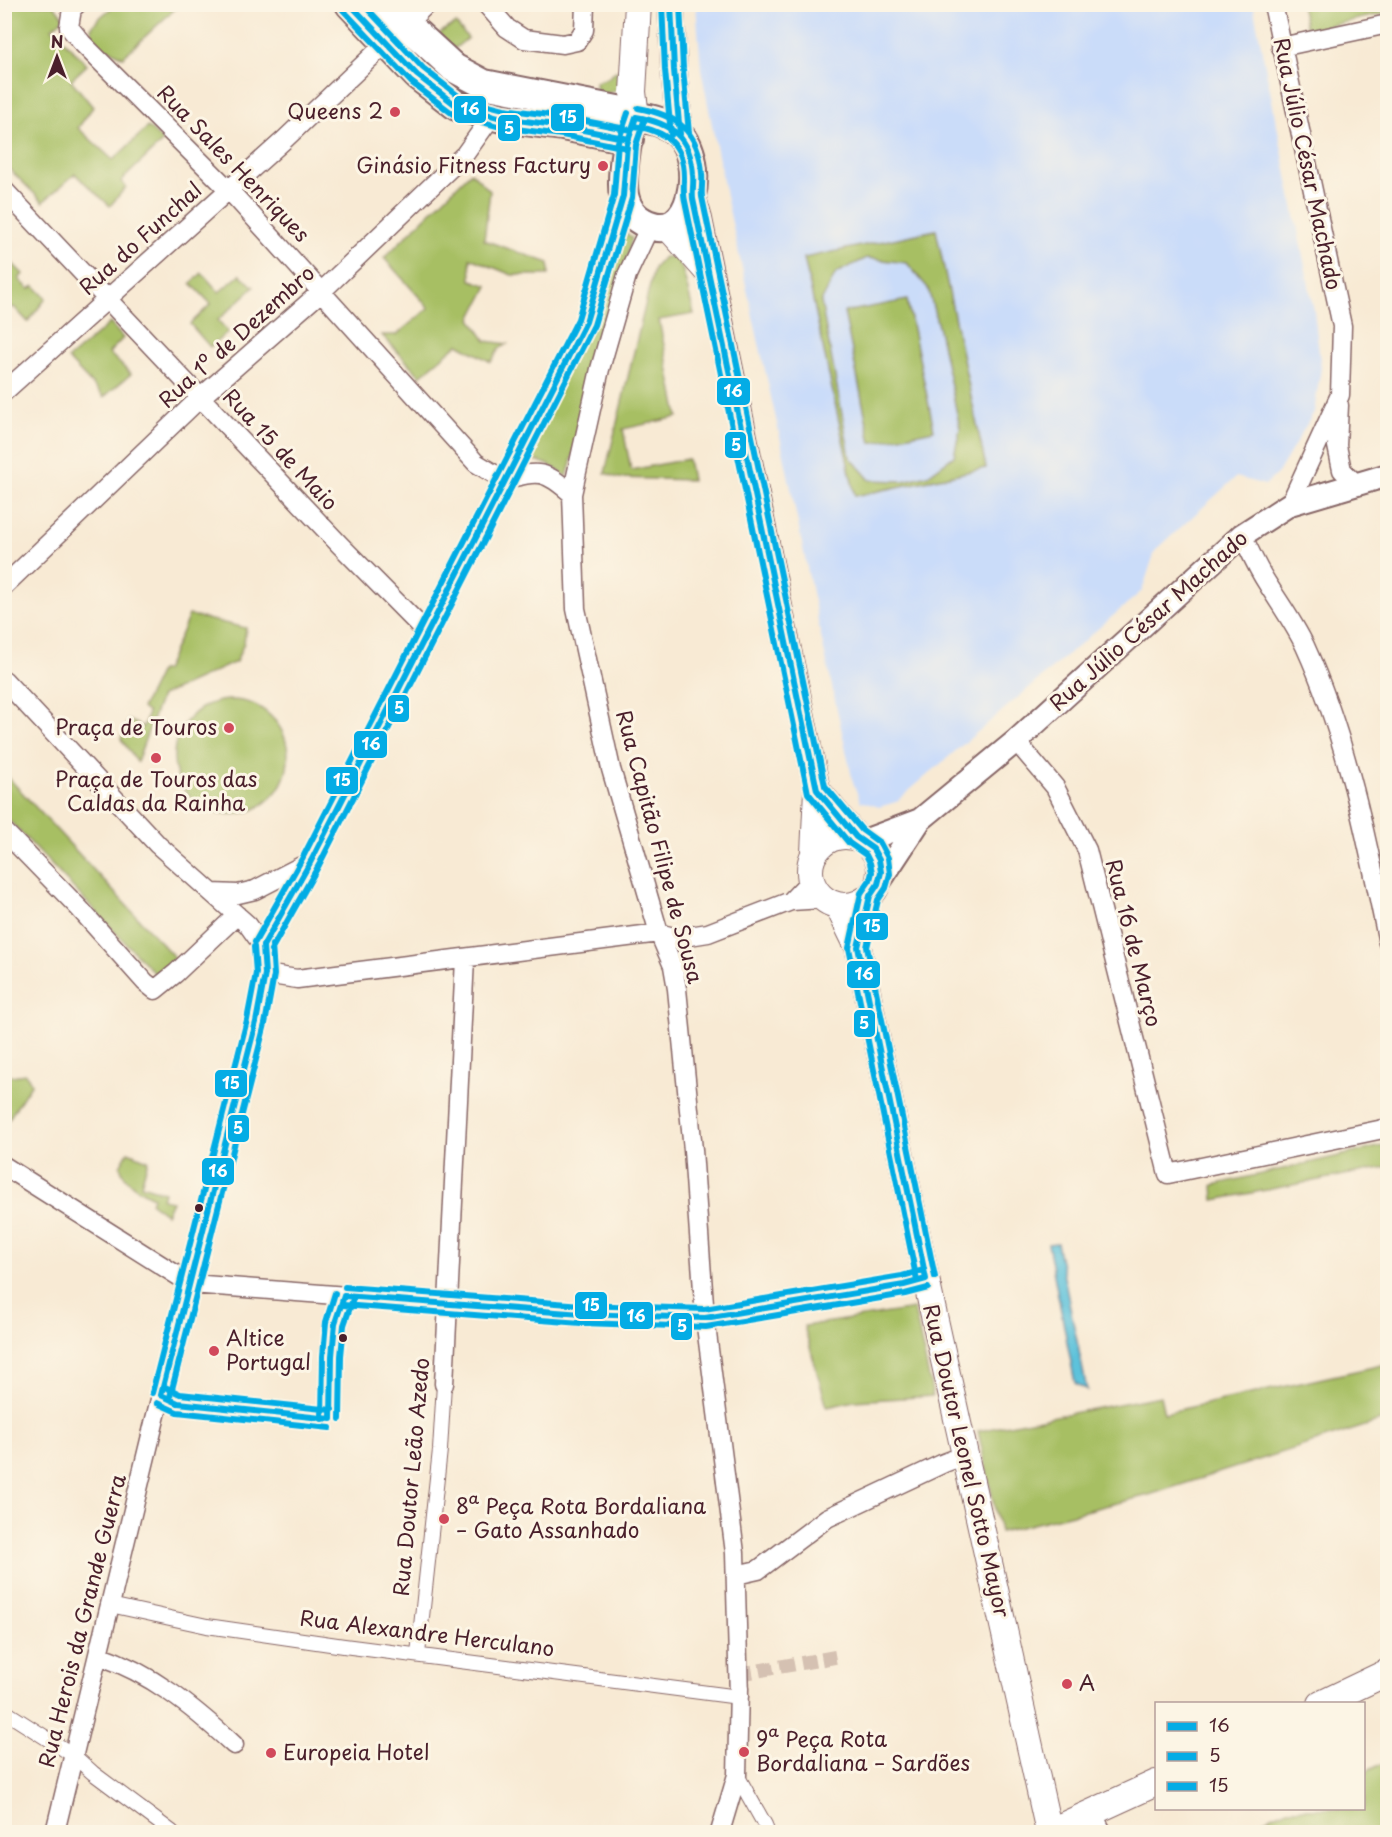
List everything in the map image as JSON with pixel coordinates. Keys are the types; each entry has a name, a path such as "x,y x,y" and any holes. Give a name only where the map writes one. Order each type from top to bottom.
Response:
{"main road":[{"path":"350,4 385,44 417,75 457,106 492,116 633,125 661,122 680,135 687,143 693,170 690,204 679,220 659,226"},
{"path":"638,4 633,125 623,181 623,196 632,214 659,226 709,273"},
{"path":"671,4 680,135"},
{"path":"397,14 454,68 484,84 617,110 633,125"},
{"path":"692,195 699,219 816,790 814,853 810,871 824,895 850,906 861,903 874,890 881,872 879,860 873,849 860,839 816,790"},
{"path":"814,853 822,844 833,838 844,836 860,839"},
{"name":"Rua Doutor Leonel Sotto Mayor","path":"858,947 874,890"},
{"name":"Rua Doutor Leonel Sotto Mayor","path":"824,895 858,947 926,1279 1049,1833"},
{"path":"1325,1702 1388,1672"},
{"path":"1049,1833 1098,1823 1155,1784"}],"street":[{"name":"Rua Sales Henriques","path":"76,4 72,9 69,27 82,43 229,190 476,463 504,480"},
{"path":"397,14 428,4"},
{"path":"486,4 507,28 524,39 563,44 577,41 584,30 585,4"},
{"name":"Rua Júlio César Machado","path":"1273,4 1342,326 1337,446 1342,470 1356,484"},
{"path":"1281,47 1388,24"},
{"name":"Rua do Funchal","path":"4,392 229,190 385,44"},
{"name":"Rua 1º de Dezembro","path":"4,586 200,398 322,291 465,154 492,116"},
{"name":"Rua 15 de Maio","path":"4,190 340,545 427,633"},
{"path":"4,680 158,845 248,925 263,946 311,861 586,322 623,196"},
{"name":"Rua Capitão Filipe de Sousa","path":"659,226 627,275 600,369 572,494 576,609 611,769 658,933 673,966 677,989 693,1149 705,1318 735,1553 739,1693 737,1775 720,1833"},
{"name":"Rua Júlio César Machado","path":"920,820 1016,741 1242,535 1290,504 1340,395"},
{"path":"504,480 530,472 540,474 552,477 572,494"},
{"path":"1290,504 1388,475"},
{"path":"1242,535 1262,574 1290,616 1304,644 1334,720 1385,916 1388,943"},
{"name":"Rua 16 de Março","path":"1016,741 1055,787 1087,849 1168,1174 1388,1128"},
{"path":"860,839 920,820"},
{"path":"874,890 920,820"},
{"path":"4,831 155,990 176,974 237,915"},
{"path":"212,893 238,894 255,890 311,861"},
{"path":"265,974 297,979 658,933 677,938 708,933 791,901 824,895"},
{"name":"Rua Herois da Grande Guerra","path":"55,1833 155,1419 256,1022 265,974 263,946"},
{"name":"Rua Doutor Leão Azedo","path":"418,1654 440,1450 465,958"},
{"path":"4,1166 191,1284 633,1317 705,1318 904,1285 926,1279"},
{"path":"736,1575 758,1570 827,1518 965,1455"},
{"name":"Rua Alexandre Herculano","path":"110,1605 207,1626 344,1646 739,1693"},
{"path":"98,1655 130,1667 169,1691 234,1745"},
{"path":"4,1711 73,1755 172,1833"},
{"path":"737,1775 765,1825 767,1833"}],"shaded area":[{"path":"696,5 1253,5 1314,311 1321,368 1314,412 1278,473 1265,485 1236,477 1155,551 1142,591 896,802 879,807 860,801 853,782 784,455 726,196 701,69"}],"green space":[{"path":"176,4 178,6 123,57 109,49 98,49 93,41 91,28 115,5"},
{"path":"4,5 54,5 64,18 52,28 87,65 71,80 93,107 78,128 113,160 148,127 163,141 121,181 126,187 110,206 75,174 43,202 5,165"},
{"path":"1301,5 1387,5 1387,13 1312,29 1306,27"},
{"path":"456,24 468,38 454,49 439,34"},
{"path":"616,71 623,75 622,87 604,95 597,92 596,82 608,78"},
{"path":"471,172 490,191 484,240 549,263 549,275 512,275 470,258 471,280 488,286 471,319 486,341 507,344 499,349 491,362 458,344 420,376 382,335 396,335 429,308 384,258"},
{"path":"618,226 632,238 567,477 547,464 524,459"},
{"path":"936,230 986,468 855,496 804,258","holes":["867,258 907,263 928,288 960,428 954,456 928,475 903,481 870,480 850,457 821,302 836,273"]},
{"path":"5,256 23,274 19,279 29,289 34,286 46,298 28,322 14,307 9,308 5,304"},
{"path":"664,257 676,257 683,271 694,314 659,320 678,417 623,429 631,470 688,459 692,480 618,478 605,473 654,268"},
{"path":"202,273 219,292 240,275 254,287 218,320 228,332 210,347 190,324 211,304 191,283"},
{"path":"907,300 934,430 871,443 844,312"},
{"path":"110,323 123,338 109,353 131,374 104,397 68,359"},
{"path":"189,615 246,628 244,643 236,662 161,696 137,762 121,739 128,720 143,727 148,713 142,708 160,671 165,671"},
{"path":"231,700 253,705 271,717 283,735 288,757 283,779 271,797 253,809 231,814 209,809 191,797 179,779 174,757 179,735 191,717 209,705"},
{"path":"5,774 175,958 156,975 5,816"},
{"path":"25,1074 32,1083 5,1125 5,1077"},
{"path":"1387,1145 1387,1167 1214,1200 1213,1185"},
{"path":"128,1152 148,1160 141,1185 164,1192 162,1199 172,1201 166,1214 151,1203 153,1197 137,1188 125,1177 120,1166"},
{"path":"914,1309 933,1396 854,1401 827,1407 804,1326"},
{"path":"1387,1364 1387,1419 1149,1495 1000,1532 978,1431 1160,1396 1164,1413"},
{"path":"1387,1761 1387,1832 1235,1832 1286,1810 1365,1810 1365,1772"}],"water":[{"path":"1057,1243 1087,1390 1075,1383 1048,1244"}],"tunnel":[{"path":"739,1674 841,1656"}],"transit line":[{"name":"16","path":"350,4 417,75 457,106 502,118 563,126 629,139"},
{"name":"15","path":"363,4 423,68 461,98 504,109 565,117 631,130"},
{"name":"5","path":"662,4 671,135"},
{"name":"16","path":"671,4 680,134"},
{"name":"15","path":"680,4 689,133"},
{"name":"5","path":"343,10 411,82 453,114 501,127 562,135 627,148"},
{"name":"15","path":"638,108 664,115 675,121 684,127 696,146 702,173 702,197 825,786 862,830 880,843 888,858 890,874 886,888 878,900 867,947 935,1277"},
{"name":"15","path":"255,942 303,857 578,319 614,195 618,142 628,113"},
{"name":"16","path":"636,117 669,128 677,134 688,151 693,175 693,199 817,790 856,837 873,849 879,860 881,872 878,884 870,896 858,947 926,1279"},
{"name":"16","path":"263,946 311,861 586,322 623,196 627,144 636,117"},
{"name":"5","path":"271,950 319,865 594,325 632,198 636,145 644,121"},
{"name":"5","path":"634,126 663,135 671,141 681,155 684,198 808,793 849,843 866,855 870,863 872,872 870,880 861,893 849,948 917,1281"},
{"name":"5","path":"170,1397 265,1024 274,975 272,945"},
{"name":"16","path":"161,1395 256,1022 265,974 263,946"},
{"name":"15","path":"152,1393 247,1020 256,973 254,947"},
{"name":"15","path":"345,1287 582,1305 704,1309 902,1276 924,1270"},
{"name":"16","path":"344,1296 582,1314 705,1318 904,1285 926,1279"},
{"name":"5","path":"343,1305 581,1323 706,1327 905,1294 928,1288"},
{"name":"15","path":"322,1419 326,1322 335,1293"},
{"name":"16","path":"331,1419 335,1323 344,1296"},
{"name":"5","path":"340,1419 344,1325 353,1299"},
{"name":"15","path":"165,1387 180,1394 332,1410"},
{"name":"16","path":"161,1395 178,1403 331,1419"},
{"name":"5","path":"157,1403 177,1412 330,1428"}],"place":[{"name":"Queens 2","path":"395,112"},
{"name":"Ginásio Fitness Factury","path":"603,166"},
{"name":"Praça de Touros","path":"229,728"},
{"name":"Praça de Touros das Caldas da Rainha","path":"156,758"},
{"name":"Altice Portugal","path":"214,1351"},
{"name":"8ª Peça Rota Bordaliana – Gato Assanhado","path":"444,1519"},
{"name":"A","path":"1067,1684"},
{"name":"9ª Peça Rota Bordaliana – Sardões","path":"744,1752"},
{"name":"Europeia Hotel","path":"271,1753"}]}
